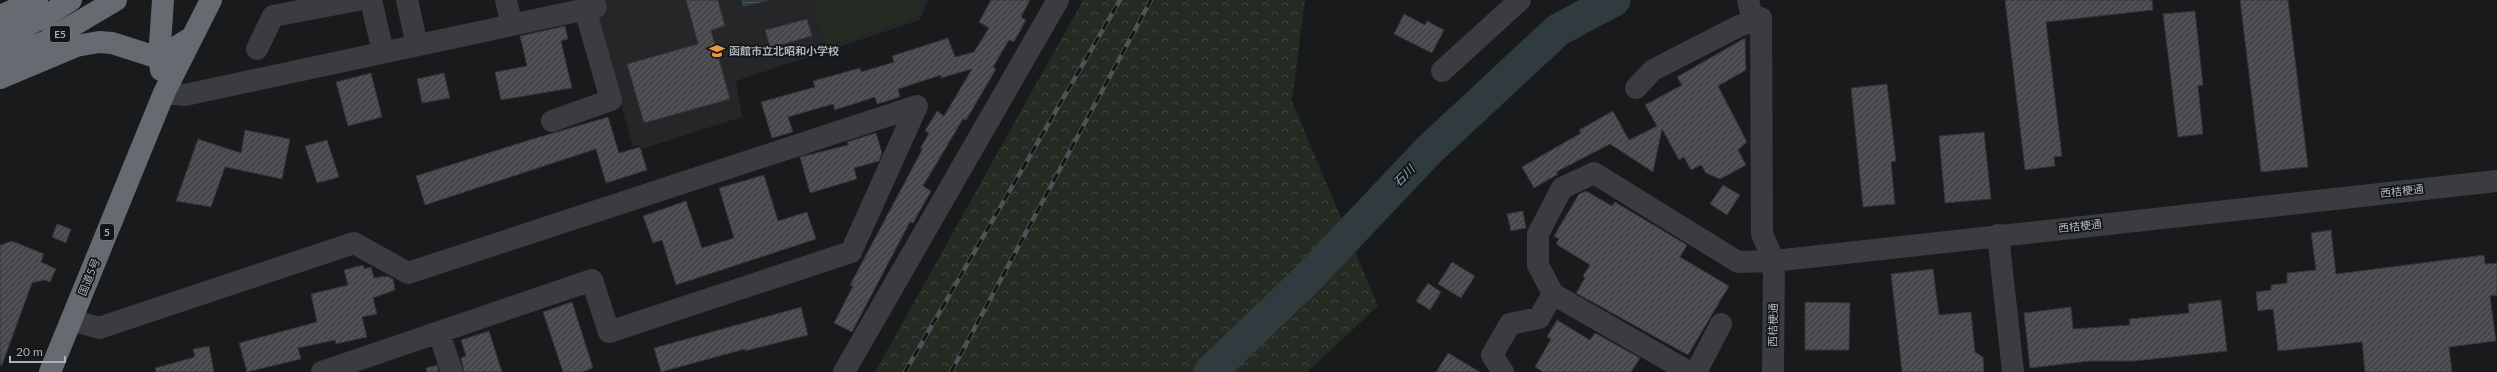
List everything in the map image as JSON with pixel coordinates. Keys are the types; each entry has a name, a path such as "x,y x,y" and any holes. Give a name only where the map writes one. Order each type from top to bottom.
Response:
{"highway":[{"path":"0,16 37,0"},
{"path":"0,36 43,18 71,0"},
{"name":"E5","path":"0,57 45,42 116,0"},
{"path":"163,0 159,58 164,93"},
{"name":"国道5号","path":"50,372 164,93 211,0"},
{"path":"0,78 76,46 99,42 112,43 159,58 194,36"}],"street":[{"path":"257,49 273,16 358,0"},
{"path":"371,0 383,52"},
{"path":"407,0 417,45"},
{"path":"506,0 512,25"},
{"path":"844,372 1058,0"},
{"path":"1442,71 1520,0"},
{"path":"1748,0 1753,21"},
{"path":"164,93 184,95 590,8 611,100 552,121"},
{"path":"1636,88 1653,70 1762,18 1762,234 1774,261 1738,262 1594,173 1562,188 1538,234 1538,265 1553,294 1689,372"},
{"path":"72,320 99,328 354,244 408,273 917,106 851,252 609,332 592,280 439,333 345,368 322,372"},
{"name":"西桔梗通","path":"1773,372 1774,261 1998,235 2497,181"},
{"path":"1998,235 2012,372"},
{"path":"1503,372 1492,355 1510,324 1539,318 1553,294"},
{"path":"1696,372 1721,324"},
{"path":"439,333 452,372"}],"shaded area":[{"name":"函館市立北昭和小学校","path":"591,0 928,0 920,20 736,81 742,117 642,149 640,145 633,147"},
{"path":"741,0 770,0 743,7"}],"green space":[{"path":"812,0 923,0 915,17 826,46"},
{"path":"1083,0 1305,0 1292,101 1378,306 1307,372 875,372"}],"building":[{"path":"686,0 718,0 725,26 711,30 730,99 644,123 627,64 698,44"},
{"path":"991,0 1030,0 1021,17 1026,20 1014,42 1009,40 993,67 996,69 975,105 966,120 963,119 923,186 931,191 913,223 910,222 852,332 834,323 853,286 850,285 923,148 920,149 929,133 925,131 937,111 944,116 972,69 941,78 941,75 898,89 900,97 877,104 875,97 835,110 833,104 788,117 793,132 772,138 761,102 815,87 813,81 860,68 861,72 894,62 892,56 948,38 955,57 974,52 989,28 979,22"},
{"path":"2005,0 2152,0 2153,10 2046,22 2062,156 2054,157 2055,166 2025,170"},
{"path":"2240,0 2288,0 2308,167 2261,172"},
{"path":"2195,11 2203,85 2198,86 2203,134 2178,137 2163,14"},
{"path":"1404,14 1425,25 1427,21 1444,30 1432,53 1394,34"},
{"path":"807,19 812,36 770,48 765,30"},
{"path":"565,26 568,39 561,41 572,88 501,100 495,72 527,66 520,36"},
{"path":"1745,38 1746,70 1718,86 1747,142 1738,150 1746,165 1720,179 1706,173 1701,165 1691,170 1684,157 1679,160 1662,129 1653,172 1610,144 1556,172 1558,174 1534,188 1522,167 1581,133 1579,130 1613,111 1629,140 1657,126 1645,105 1682,85 1677,77"},
{"path":"371,73 382,117 348,126 336,82"},
{"path":"444,73 450,98 422,103 417,79"},
{"path":"1887,84 1896,161 1891,162 1895,204 1863,207 1851,88"},
{"path":"608,117 619,153 640,147 647,170 606,183 596,149 425,205 416,176"},
{"path":"245,130 290,139 282,179 225,167 211,207 176,201 198,139 241,153"},
{"path":"1984,132 1991,199 1945,203 1939,136"},
{"path":"876,133 882,153 879,161 854,168 857,179 810,193 800,157 848,145 847,142"},
{"path":"327,140 339,177 317,183 305,146"},
{"path":"764,175 778,221 807,212 816,239 676,285 662,240 653,243 643,216 686,201 702,248 734,238 719,188"},
{"path":"1723,185 1740,195 1727,215 1710,204"},
{"path":"1586,191 1612,206 1615,202 1687,245 1680,257 1729,286 1688,355 1576,293 1585,278 1583,276 1590,265 1556,244 1559,239 1554,236 1579,194"},
{"path":"1523,211 1526,228 1511,231 1507,214"},
{"path":"57,224 71,229 66,243 52,237"},
{"path":"2331,230 2336,274 2484,255 2485,264 2497,263 2497,295 2490,296 2496,341 2449,347 2452,372 2365,372 2362,342 2278,351 2273,309 2258,311 2256,292 2271,290 2271,285 2287,283 2287,273 2316,270 2311,233"},
{"path":"12,241 44,254 41,262 56,269 50,282 44,280 32,283 2,365 0,365 0,245"},
{"path":"1452,262 1475,276 1461,298 1438,284"},
{"path":"363,265 364,269 371,267 374,278 387,276 393,279 395,290 373,298 377,314 362,317 367,337 336,344 335,340 298,348 301,359 247,372 239,343 317,322 311,294 348,285 344,270"},
{"path":"1933,269 1939,315 1971,312 1975,352 1983,357 1984,372 1902,372 1891,274"},
{"path":"1428,283 1441,292 1430,310 1416,301"},
{"path":"2221,300 2227,351 2134,361 2090,361 2030,368 2024,313 2071,307 2073,329 2130,325 2129,319 2189,313 2188,304"},
{"path":"572,302 593,368 582,372 563,372 543,312"},
{"path":"1805,302 1850,303 1849,350 1805,350"},
{"path":"801,307 808,335 745,351 745,349 661,372 654,348"},
{"path":"1557,320 1590,340 1595,333 1640,358 1631,372 1543,372 1535,367 1551,339 1547,337"},
{"path":"489,331 502,372 464,372 461,358 466,356 461,340"},
{"path":"209,346 214,372 156,372 155,368 195,357 193,349"},
{"path":"1448,353 1480,372 1436,372"},
{"path":"437,365 439,372 427,372 426,368"}],"waterway":[{"name":"石川","path":"1210,372 1307,279 1429,150 1558,30 1614,0"}],"railway":[{"path":"905,372 1120,0"},
{"path":"951,372 1151,0"}],"place":[{"name":"函館市立北昭和小学校","path":"717,51"}]}
